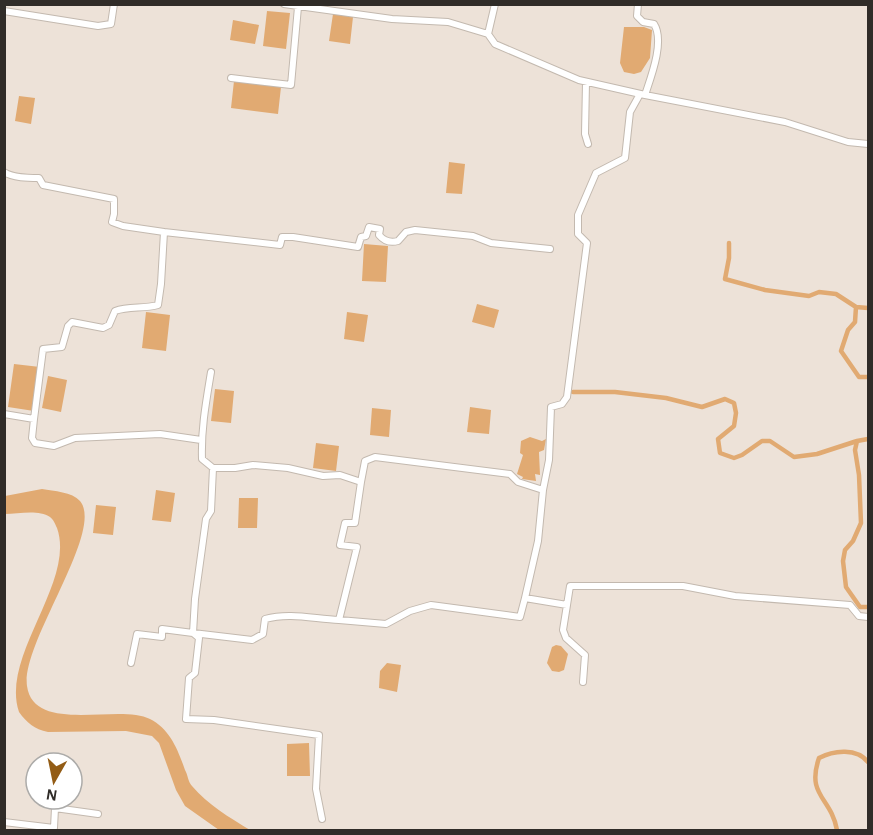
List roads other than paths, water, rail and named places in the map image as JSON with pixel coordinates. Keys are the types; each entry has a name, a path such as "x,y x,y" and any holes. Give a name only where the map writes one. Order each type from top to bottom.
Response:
{"street":[{"path":"4,11 98,26 111,24 114,4"},
{"path":"284,4 392,18 448,22 488,34 495,44 586,82 785,122 848,142 868,144"},
{"path":"488,34 495,4"},
{"path":"131,663 137,634 162,637 162,629 252,640 263,634 265,619 272,617 297,615 386,624 410,611 430,605 520,617 538,541 543,490 549,460 551,407 562,404 567,397 587,243 578,234 578,215 596,173 625,158 630,112 643,94 654,69 658,41 657,28 654,24 643,22 637,16 638,4"},
{"path":"231,78 291,85 298,7"},
{"path":"586,82 585,134 588,144"},
{"path":"4,172 17,177 39,178 43,186 114,199 112,222 123,226 164,232 280,245 282,237 293,237 358,247 361,237 366,236 369,227 380,229 379,236 382,240 389,242 398,241 406,232 415,230 473,236 491,243 550,249"},
{"path":"164,232 158,305 149,308 123,308 115,311 109,326 103,328 72,322 68,326 62,347 43,349 32,438 35,443 54,446 75,438 160,434 201,440"},
{"path":"211,372 201,440 202,459 213,468 253,465 288,468 323,476 340,475 362,482"},
{"path":"4,414 33,419"},
{"path":"339,620 357,547 340,545 345,523 355,523 365,461 375,457 510,474 518,482 543,490"},
{"path":"193,633 195,599 206,519 211,511 213,468"},
{"path":"583,682 585,655 566,638 563,630 570,586 683,586 735,596 850,605 859,616 868,617"},
{"path":"525,598 567,605"},
{"path":"193,633 199,638 195,673 189,678 186,719 214,720 319,735 316,789 321,819"},
{"path":"4,822 54,828 55,808 98,814"}],"waterway":[{"path":"729,243 725,279 765,290 809,296 819,292 836,294 856,307"},
{"path":"868,308 856,307 855,322 848,330 841,351 859,377 868,377"},
{"path":"573,392 615,392 666,398 702,407 725,399 734,403 736,413 734,426 718,439 720,453 734,458 762,441 770,441 794,457 817,454 857,441"},
{"path":"868,439 857,441 855,450 859,475 861,523 853,541 845,550 843,561 846,587 860,607 868,607"},
{"path":"837,830 830,810 817,789 815,781 819,758 831,753 852,752 868,762"}]}
